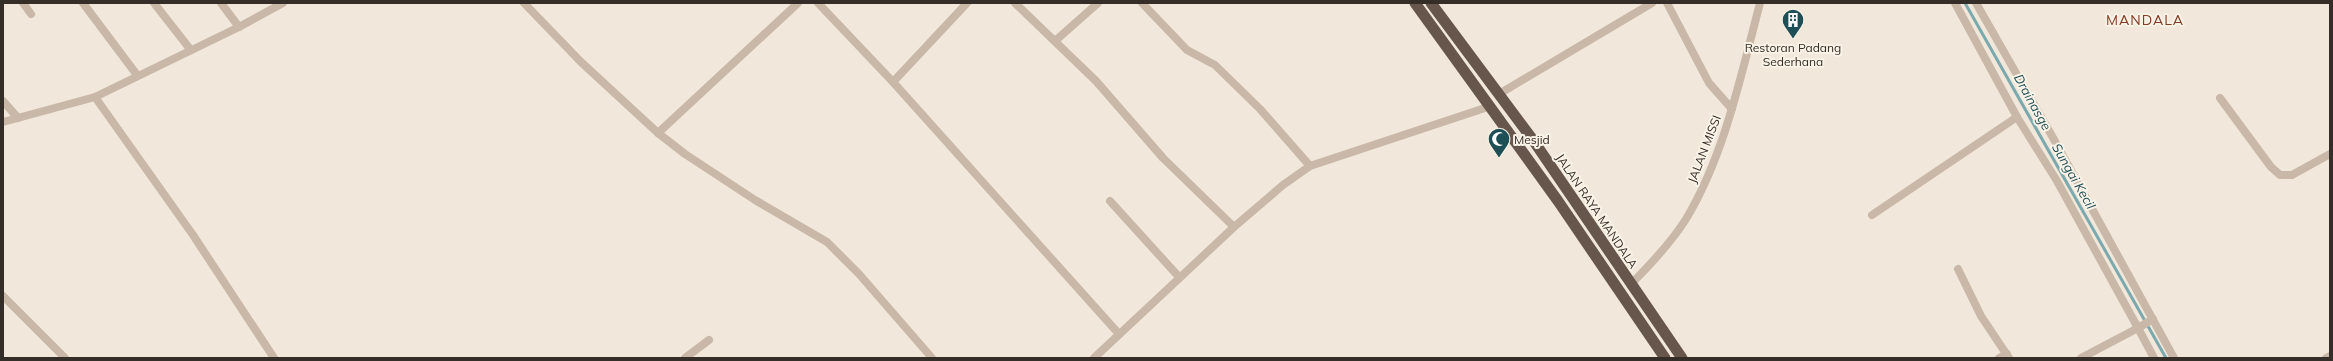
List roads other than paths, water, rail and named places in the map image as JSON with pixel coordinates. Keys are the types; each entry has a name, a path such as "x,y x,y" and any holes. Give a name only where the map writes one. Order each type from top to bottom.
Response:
{"highway":[{"path":"1415,3 1491,106 1665,358"},
{"name":"JALAN RAYA MANDALA","path":"1432,3 1533,140 1682,358"}],"street":[{"path":"23,3 31,14"},
{"path":"83,3 137,75"},
{"path":"154,3 190,49"},
{"path":"220,3 239,27"},
{"path":"3,122 95,97 190,49 239,27 283,3"},
{"path":"524,3 581,62 658,133 749,195 827,242 859,274 932,358"},
{"path":"658,133 798,3"},
{"path":"818,3 893,82 1119,334"},
{"path":"893,82 967,3"},
{"path":"1015,3 1096,81 1163,158 1234,227"},
{"path":"1055,41 1098,3"},
{"path":"1142,3 1186,50 1215,66 1260,109 1310,166"},
{"path":"1499,94 1652,3"},
{"path":"1667,3 1710,83 1732,109"},
{"name":"JALAN MISSI","path":"1631,284 1675,234 1692,209 1709,172 1732,109 1760,3"},
{"path":"1955,3 2017,117 2057,181 2139,327 2154,358"},
{"path":"1976,3 2174,358"},
{"path":"95,97 193,235 274,358"},
{"path":"2220,98 2271,167 2280,175 2292,175 2330,154"},
{"path":"3,101 18,118"},
{"path":"1094,358 1234,227 1283,185 1310,166 1491,106"},
{"path":"1872,214 2017,117"},
{"path":"1110,201 1179,277"},
{"path":"1958,269 1981,316 2005,357"},
{"path":"3,296 65,358"},
{"path":"2081,358 2152,320"},
{"path":"686,358 709,340"},
{"path":"2326,358 2330,356"}],"waterway":[{"name":"Sungai Kecil","path":"1965,3 2166,358"}],"place":[{"name":"Restoran Padang Sederhana","path":"1793,40"},
{"name":"Mesjid","path":"1499,158"}],"district":[{"name":"MANDALA","path":"2145,20"}],"water label":[{"name":"Drainasge","path":"2033,102"}]}
